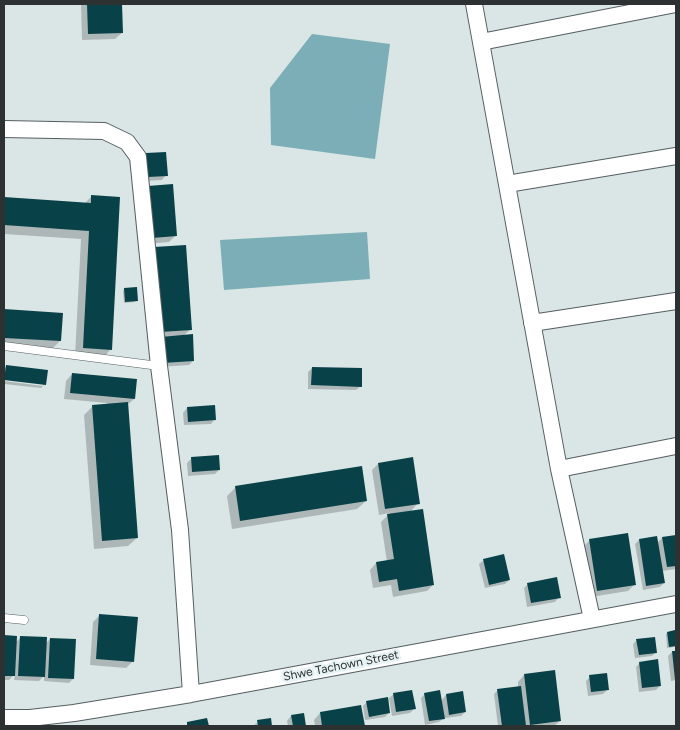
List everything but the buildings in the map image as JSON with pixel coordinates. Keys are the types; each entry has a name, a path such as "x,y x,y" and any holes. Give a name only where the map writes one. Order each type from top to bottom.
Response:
{"street":[{"path":"474,4 558,469 592,619"},
{"path":"481,42 676,4"},
{"path":"4,129 104,131 126,142 138,157 160,366 180,530 191,694"},
{"path":"507,184 676,156"},
{"path":"532,323 676,301"},
{"path":"558,469 676,446"},
{"name":"Shwe Tachown Street","path":"4,718 76,720 191,694 676,604"}],"lane":[{"path":"4,346 160,366"},
{"path":"4,618 24,620"}],"water":[{"path":"312,34 390,44 375,159 271,145 270,88"},
{"path":"367,232 370,279 224,290 220,240"}]}
